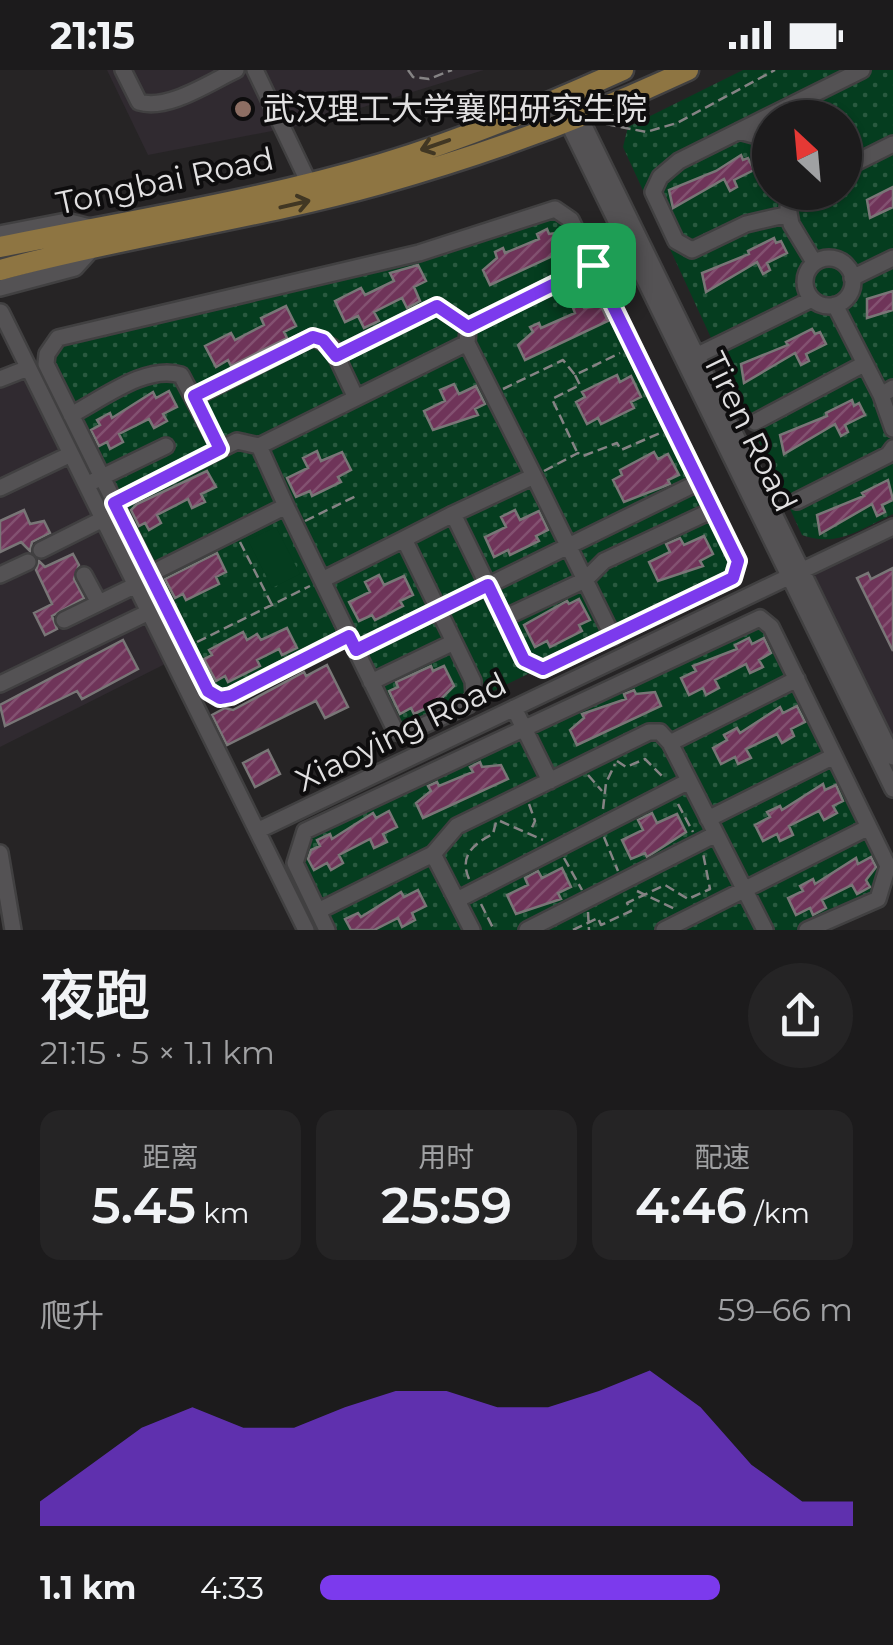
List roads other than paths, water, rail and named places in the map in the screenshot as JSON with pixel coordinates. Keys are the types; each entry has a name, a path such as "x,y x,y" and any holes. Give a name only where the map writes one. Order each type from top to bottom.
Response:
{"main road":[{"name":"Tongbai Road","path":"0,270 95,236 380,164 563,98 623,70"},
{"path":"95,236 378,185 575,121 688,70"},
{"name":"Tongbai Road","path":"0,247 95,236"}],"street":[{"path":"123,70 139,102 146,105 160,104 236,70"},
{"path":"255,70 308,182"},
{"path":"773,210 692,250 676,241 653,192 660,176 679,160 862,70"},
{"name":"Tiren Road","path":"563,98 696,356 893,789"},
{"name":"Tiren Road","path":"575,121 796,574 893,758"},
{"path":"739,131 752,135"},
{"path":"862,160 893,144"},
{"path":"453,514 488,585 524,660 543,669 733,578 738,561 570,220 556,209 419,254 68,333 58,338 47,354 46,364 186,648 208,691 220,698 438,610 488,585 699,482"},
{"path":"797,210 814,262 805,284 812,299"},
{"path":"0,234 66,221 95,236 75,268 0,288"},
{"path":"852,278 893,258"},
{"path":"814,262 836,259 848,267 852,278 848,296 835,305"},
{"path":"114,503 237,441 258,446 356,398 593,265"},
{"path":"28,280 7,298 0,312 306,930"},
{"path":"696,356 812,299 835,305 864,364 887,392 893,429"},
{"path":"336,356 437,306 467,335 612,636"},
{"path":"194,396 313,337 323,340 336,356 356,398"},
{"path":"755,422 864,364"},
{"path":"0,379 28,368"},
{"path":"71,415 151,374 168,371 182,375 220,449"},
{"path":"86,486 166,446"},
{"path":"258,446 396,732 405,734 468,705 474,696 472,681 404,538"},
{"path":"797,501 888,455 893,448"},
{"path":"0,488 70,454"},
{"path":"322,580 534,476"},
{"path":"150,574 286,506"},
{"path":"504,618 585,580 604,561 713,510"},
{"path":"41,550 103,519"},
{"name":"Xiaoying Road","path":"257,831 893,527"},
{"path":"0,576 28,562"},
{"path":"84,575 99,603"},
{"path":"64,620 136,585"},
{"path":"0,684 149,612"},
{"path":"328,930 295,863 305,831 760,618 771,627 888,866 878,900 808,930"},
{"path":"371,682 454,642"},
{"path":"670,743 796,679"},
{"path":"514,708 550,781"},
{"path":"318,911 433,854 458,826 650,732 660,732 670,743 765,930"},
{"path":"708,819 834,756"},
{"path":"456,900 689,781"},
{"path":"664,930 868,827"},
{"path":"526,930 716,834"},
{"path":"0,854 13,930"},
{"path":"433,854 469,929"}],"place":[{"name":"武汉理工大学襄阳研究生院","path":"243,109"}]}
